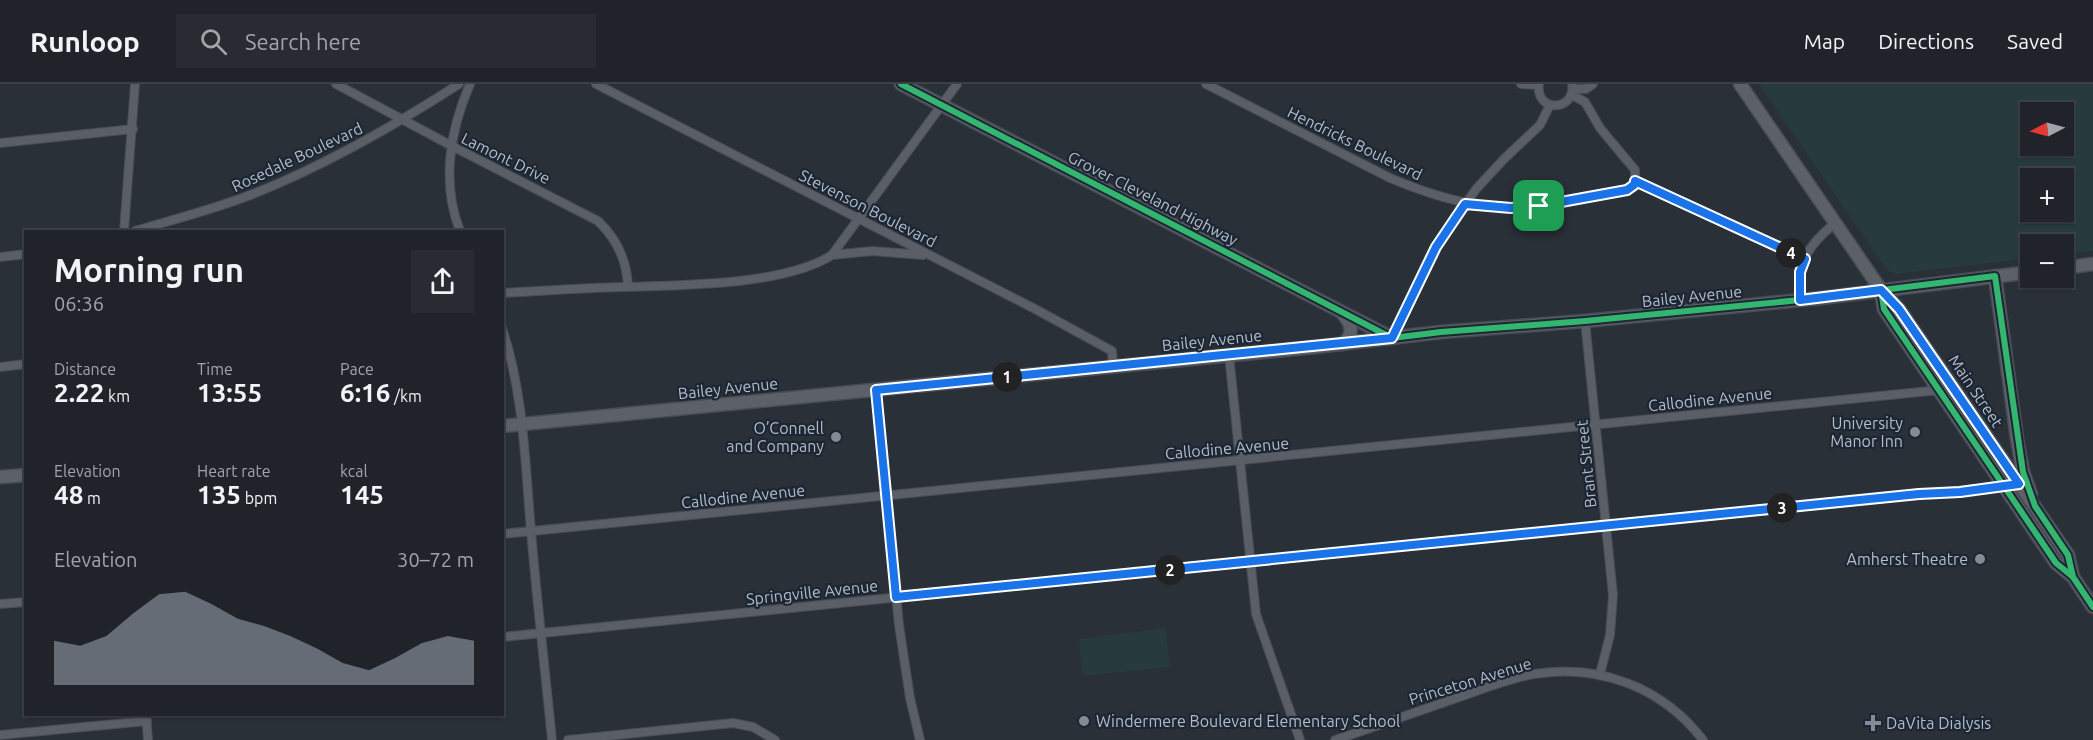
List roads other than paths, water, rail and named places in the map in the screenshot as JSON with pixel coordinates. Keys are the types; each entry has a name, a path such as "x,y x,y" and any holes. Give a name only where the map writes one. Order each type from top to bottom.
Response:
{"main road":[{"name":"Grover Cleveland Highway","path":"901,84 1392,338"},
{"name":"Main Street","path":"1740,84 1834,224 1881,290 1899,309 2036,506 2068,555 2073,577"},
{"path":"2074,267 2093,264"},
{"name":"Bailey Avenue","path":"504,426 1229,356 1441,332 1585,321 1800,300 2020,273"},
{"path":"1995,276 2017,440 2023,472 2036,506"},
{"name":"Main Street","path":"1881,290 1884,309 1938,390 2056,564 2073,577 2093,607"},
{"path":"1340,310 1352,331 1342,344"},
{"path":"0,477 24,474"}],"street":[{"path":"124,230 135,84"},
{"name":"Lamont Drive","path":"336,84 598,221 608,231 621,251 626,265 628,287"},
{"name":"Rosedale Boulevard","path":"138,230 211,209 305,171 403,120 459,84"},
{"path":"460,230 451,199 452,146 455,124 470,84"},
{"name":"Stevenson Boulevard","path":"596,84 1037,310 1112,351 1113,367"},
{"path":"504,293 698,284 751,279 803,268 822,261 832,255 957,84"},
{"name":"Hendricks Boulevard","path":"1206,84 1390,178 1465,204 1511,208 1558,204 1627,190 1634,185 1635,181"},
{"path":"1521,84 1538,84 1541,99 1550,105 1565,103 1572,89"},
{"path":"1572,89 1586,89 1593,84"},
{"path":"1572,89 1584,102 1600,128 1635,170 1635,181 1805,259"},
{"path":"1392,338 1436,247 1465,204 1504,159 1540,125 1550,105"},
{"path":"0,143 133,129"},
{"path":"1800,300 1800,272 1805,259 1815,241 1834,224"},
{"path":"832,255 872,251 928,255"},
{"path":"0,257 24,254"},
{"name":"Brant Street","path":"1585,321 1613,595 1608,645 1600,674"},
{"path":"504,335 516,376 522,425 552,740"},
{"path":"1229,356 1256,614 1300,740"},
{"path":"0,367 24,364"},
{"name":"Callodine Avenue","path":"504,534 1953,388"},
{"path":"876,390 896,597 907,680 920,740"},
{"name":"Springville Avenue","path":"504,637 2019,484"},
{"path":"0,604 24,602"},
{"name":"Princeton Avenue","path":"1335,740 1515,678 1569,671 1600,674 1623,680 1653,694 1680,714 1703,740"},
{"path":"0,735 146,718 148,740"},
{"path":"568,740 733,723 753,727 775,740"}],"place":[{"name":"University Manor Inn","path":"1915,432"},
{"name":"O’Connell and Company","path":"836,437"},
{"name":"Amherst Theatre","path":"1980,559"},
{"name":"Windermere Boulevard Elementary School","path":"1084,721"},
{"name":"DaVita Dialysis","path":"1873,723"}]}
